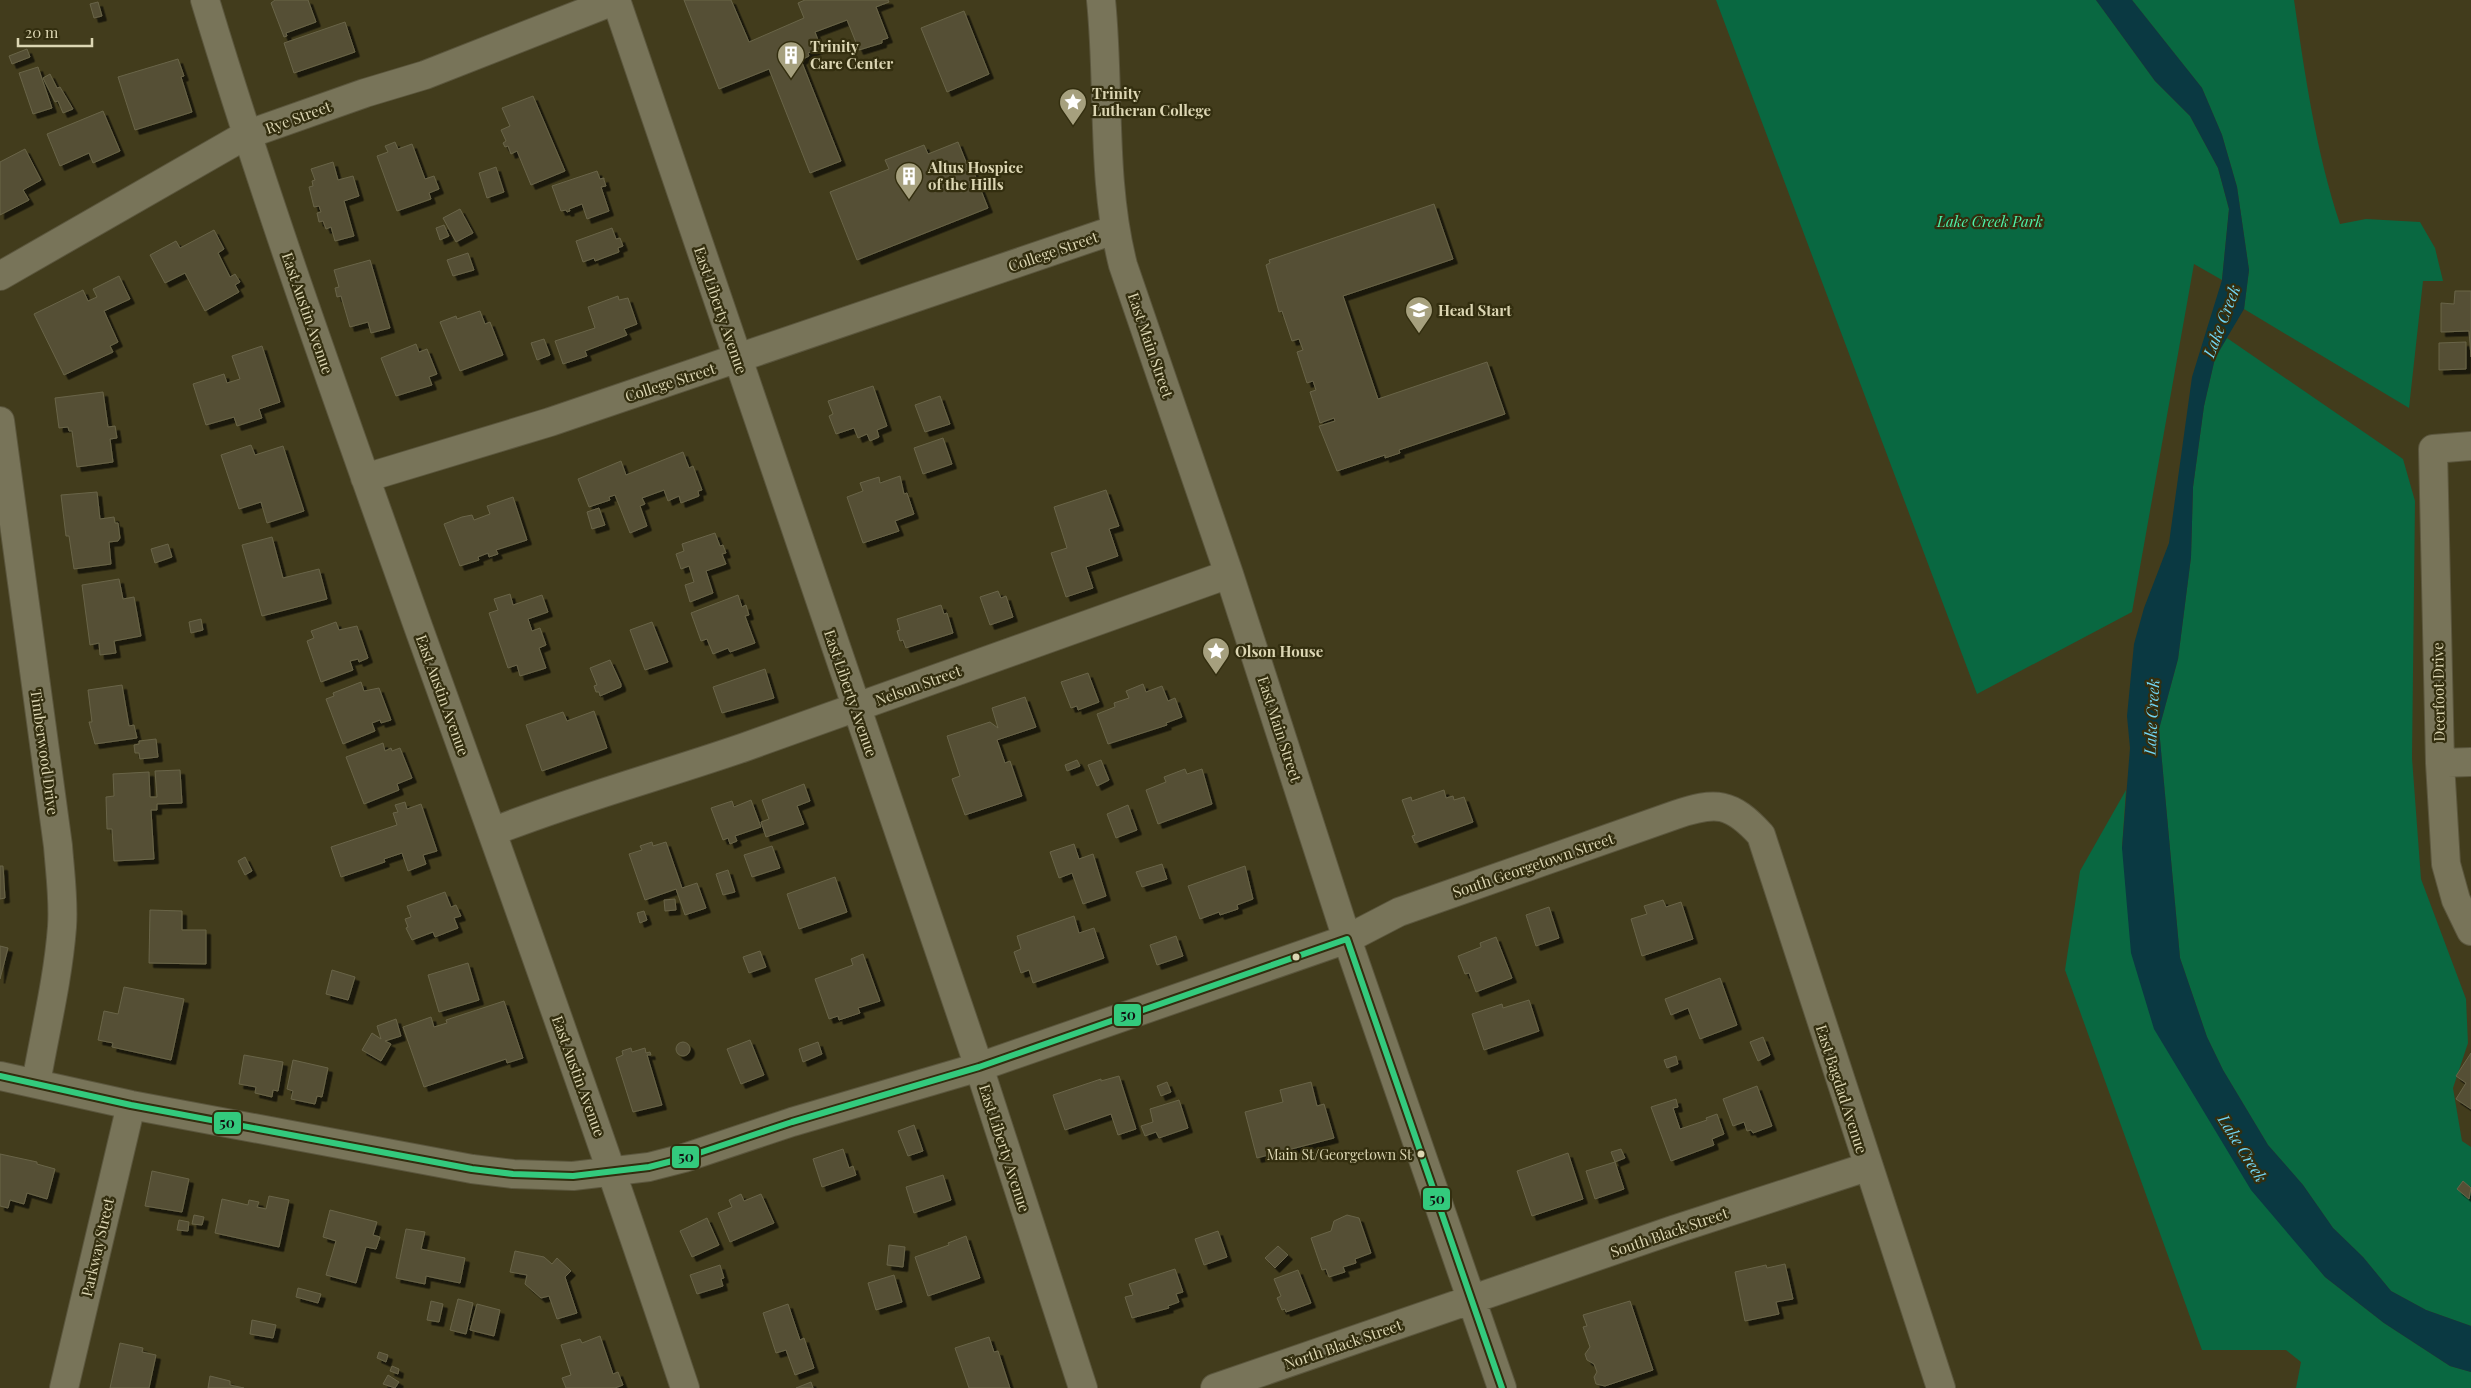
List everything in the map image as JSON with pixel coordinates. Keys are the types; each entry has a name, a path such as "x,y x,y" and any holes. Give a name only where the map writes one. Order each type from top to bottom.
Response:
{"street":[{"name":"East Austin Avenue","path":"205,0 246,135 365,478 613,1172 685,1388"},
{"name":"Rye Street","path":"0,276 246,135 365,93 425,75 616,0"},
{"name":"East Liberty Avenue","path":"616,0 979,1068 1083,1388"},
{"name":"East Main Street","path":"1101,0 1110,197 1114,230 1124,265 1230,574 1348,939 1502,1388"},
{"name":"College Street","path":"365,478 550,422 1114,230"},
{"name":"Timberwood Drive","path":"0,421 58,846 61,886 62,926 58,965 36,1083"},
{"name":"Deerfoot Drive","path":"2471,446 2433,449 2440,762 2446,864 2456,900 2471,931"},
{"name":"Nelson Street","path":"492,832 856,708 1230,574"},
{"path":"2440,762 2471,762"},
{"name":"South Georgetown Street","path":"0,1076 131,1105 472,1169 512,1174 573,1176 649,1167 684,1158 792,1122 979,1068 1348,939 1399,912 1675,815 1698,808 1723,807"},
{"name":"East Bagdad Avenue","path":"1723,807 1744,816 1761,835 1867,1166 1941,1388"},
{"name":"Parkway Street","path":"64,1388 131,1105"},
{"name":"South Black Street","path":"1472,1299 1867,1166"},
{"name":"North Black Street","path":"1215,1388 1472,1299"}],"green space":[{"name":"Lake Creek Park","path":"1716,0 2096,0 2155,81 2190,116 2218,168 2229,209 2222,280 2194,264 2132,612 1977,694"},
{"path":"2132,0 2294,0 2318,141 2340,224 2366,219 2420,222 2435,248 2443,281 2423,281 2409,408 2244,309 2249,270 2237,187 2222,135 2202,88"},
{"path":"2227,338 2403,459 2415,501 2412,758 2421,879 2466,999 2468,1043 2453,1088 2462,1141 2471,1147 2471,1326 2426,1310 2391,1291 2363,1257 2333,1228 2303,1185 2268,1145 2223,1070 2207,1037 2180,958 2159,729 2178,659 2191,557 2193,487 2204,406 2215,358"},
{"path":"2126,790 2122,848 2291,1235 2325,1277 2384,1323 2450,1366 2471,1372 2471,1388 2296,1388 2301,1362 2286,1350 2202,1350 2065,970 2080,871"}],"water":[{"name":"Lake Creek","path":"2096,0 2132,0 2202,88 2222,135 2237,187 2249,270 2244,309 2215,358 2204,406 2193,487 2191,557 2178,659 2159,729 2180,958 2207,1037 2223,1070 2268,1145 2303,1185 2333,1228 2363,1257 2391,1291 2426,1310 2471,1326 2471,1372 2450,1366 2384,1323 2325,1277 2251,1190 2154,1029 2131,953 2122,848 2130,748 2127,716 2134,644 2144,608 2169,543 2192,377 2222,280 2229,209 2218,168 2190,116 2155,81"}],"building":[{"path":"275,0 308,0 316,22 286,33 287,36 284,37 271,3"},
{"name":"Trinity Care Center","path":"684,0 731,0 749,42 804,18 798,3 805,0 888,0 889,2 876,7 888,38 882,40 882,43 859,50 847,20 815,32 821,48 808,53 809,56 801,60 841,161 810,173 769,69 719,89"},
{"path":"98,2 102,16 94,18 90,4"},
{"path":"964,11 989,74 947,92 921,28"},
{"path":"345,22 355,52 294,73 284,43"},
{"path":"27,49 30,57 12,64 9,56"},
{"path":"178,59 184,76 181,77 192,112 135,130 118,77"},
{"path":"38,67 52,108 33,114 19,73"},
{"path":"50,74 57,88 60,87 73,109 63,113 58,101 55,102 43,78"},
{"path":"533,96 565,171 531,185 517,151 511,154 508,146 505,147 503,143 506,141 501,130 510,126 502,108"},
{"path":"103,111 120,151 93,163 89,153 60,166 47,134"},
{"path":"395,142 398,149 412,144 425,179 434,176 439,189 429,193 431,199 397,211 377,156 388,152 385,146"},
{"name":"Altus Hospice of the Hills","path":"958,142 968,167 971,165 988,208 857,260 830,192 889,169 885,160 924,145 928,154"},
{"path":"25,149 41,180 23,190 29,200 0,215 0,162"},
{"path":"333,162 338,180 353,176 359,196 344,201 354,236 335,241 331,227 326,229 323,221 319,222 317,213 321,212 319,206 314,207 309,187 313,186 312,181 315,180 311,169"},
{"path":"496,167 504,192 487,198 479,173"},
{"path":"597,171 600,179 604,178 606,186 601,187 609,211 587,219 582,204 569,209 570,211 567,212 566,210 561,211 552,186"},
{"path":"1434,204 1453,259 1343,296 1378,399 1487,362 1505,414 1399,450 1400,453 1385,458 1385,455 1337,471 1319,426 1335,421 1334,418 1320,423 1310,392 1316,390 1313,381 1307,383 1297,352 1303,350 1299,339 1292,341 1282,311 1279,312 1266,265 1270,263 1269,260"},
{"path":"460,209 473,233 456,242 443,218"},
{"path":"444,225 449,236 440,240 436,228"},
{"path":"612,228 616,239 620,238 623,246 618,248 619,252 595,261 594,258 583,262 576,241"},
{"path":"214,230 224,249 218,253 230,277 235,274 240,282 235,285 239,292 205,311 185,273 165,283 150,255 176,241 180,248"},
{"path":"468,253 474,270 453,276 447,260"},
{"path":"370,260 390,328 371,333 368,322 350,327 341,296 337,297 335,288 339,287 334,270"},
{"path":"119,276 130,299 104,311 118,342 110,346 113,352 64,375 34,314 83,290 88,301 97,297 93,289"},
{"path":"2455,291 2471,291 2471,357 2469,331 2441,332 2441,303 2454,304"},
{"path":"618,296 619,300 628,298 637,324 624,329 627,335 585,351 587,356 563,364 555,341 595,328 588,307"},
{"path":"480,311 485,324 490,322 503,355 460,371 440,322 456,316 457,319"},
{"path":"544,339 550,355 537,360 531,343"},
{"path":"2466,342 2466,369 2439,370 2439,343"},
{"path":"416,344 419,352 427,349 437,374 429,377 432,385 396,396 381,358"},
{"path":"262,346 280,402 259,409 262,418 237,426 234,417 206,425 193,384 224,374 227,383 240,379 232,356"},
{"path":"873,386 887,426 877,430 879,437 870,441 867,434 858,438 854,428 836,434 829,416 833,414 828,401"},
{"path":"103,392 108,427 115,426 117,438 110,439 113,462 77,467 72,431 69,431 68,427 59,428 55,398"},
{"path":"940,396 950,424 925,432 915,405"},
{"path":"943,438 952,464 923,474 914,448"},
{"path":"251,445 255,455 283,446 304,511 267,523 261,502 239,509 221,455"},
{"path":"683,452 689,468 693,466 702,490 698,491 699,496 681,503 679,496 668,501 664,490 642,498 645,504 640,506 647,526 630,533 615,495 609,497 610,500 589,507 578,479 621,461 626,475"},
{"path":"900,476 904,494 907,493 914,514 895,521 899,531 863,543 847,497 863,491 860,483 879,477 880,483"},
{"path":"1106,490 1119,526 1109,529 1118,556 1086,567 1093,588 1066,597 1051,553 1067,548 1054,507"},
{"path":"97,492 100,519 114,517 115,523 118,523 120,538 118,541 109,542 111,564 74,569 69,536 66,536 61,495"},
{"path":"513,497 527,540 496,550 498,554 489,557 488,553 478,557 479,560 460,566 444,524 462,517 472,515 474,520 490,514 487,506"},
{"path":"599,508 605,525 592,529 587,512"},
{"path":"715,533 720,546 723,545 726,553 722,554 726,564 706,571 713,593 690,602 685,585 694,582 689,566 681,569 676,554 684,551 682,544"},
{"path":"272,537 283,578 319,569 327,599 262,616 242,545"},
{"path":"168,544 172,557 155,563 151,549"},
{"path":"119,579 123,599 134,597 141,636 114,641 116,653 100,655 99,643 90,645 82,585"},
{"path":"998,591 1001,598 1006,596 1013,617 990,625 980,597"},
{"path":"510,594 513,605 542,595 548,612 528,619 532,631 540,628 546,645 539,648 546,668 520,676 517,665 508,668 489,613 498,610 494,599"},
{"path":"738,595 742,607 746,605 749,615 745,616 755,643 730,652 728,648 713,654 707,639 701,641 691,613"},
{"path":"941,605 944,614 947,613 953,633 906,648 903,640 900,641 897,631 900,630 897,619"},
{"path":"201,619 203,630 191,633 189,622"},
{"path":"336,622 339,630 357,626 368,658 359,662 358,659 350,661 353,670 321,682 307,641 314,638 311,631"},
{"path":"652,622 668,662 645,670 630,630"},
{"path":"610,660 621,687 600,696 599,692 596,692 594,686 597,685 590,668"},
{"path":"765,669 774,698 722,713 713,687"},
{"path":"1088,673 1099,702 1078,710 1077,706 1071,708 1061,682"},
{"path":"361,682 364,691 379,688 391,720 381,723 380,720 372,723 375,731 343,744 326,699 334,696 333,693"},
{"path":"1143,684 1146,692 1162,686 1168,701 1175,698 1182,717 1166,723 1167,725 1108,744 1097,714 1115,707 1114,703 1129,698 1126,691"},
{"path":"122,685 129,726 134,725 137,738 95,744 89,722 92,722 88,690"},
{"path":"1025,697 1036,727 997,740 1005,763 1010,761 1022,796 965,815 952,779 960,776 947,736 990,722 998,728 992,708"},
{"path":"594,711 607,748 542,771 526,725 563,712 567,721"},
{"path":"156,739 158,757 140,759 139,753 135,753 134,745 139,744 139,741"},
{"path":"383,743 385,751 391,748 392,751 400,748 412,778 397,784 399,790 364,804 346,757"},
{"path":"1077,760 1080,766 1067,771 1065,765"},
{"path":"1101,760 1109,780 1097,786 1088,765"},
{"path":"1185,769 1187,774 1202,769 1212,804 1158,824 1146,790 1166,782 1164,777"},
{"path":"180,770 182,803 157,804 157,810 151,810 154,859 114,861 112,829 107,829 106,797 114,796 113,774 149,772 150,797 157,797 155,771"},
{"path":"804,784 810,801 797,806 804,824 766,837 761,822 769,819 762,800"},
{"path":"1444,790 1446,798 1453,796 1454,800 1464,797 1473,822 1415,843 1412,836 1415,835 1402,800 1411,797 1412,801"},
{"path":"751,800 761,827 735,836 737,841 730,844 728,838 723,840 711,808 732,801 734,807"},
{"path":"405,802 407,809 421,804 437,851 423,855 426,864 408,871 402,853 384,859 385,862 341,877 331,847 397,825 393,813 398,812 395,805"},
{"path":"1128,805 1137,830 1116,838 1107,814"},
{"path":"652,842 653,846 666,842 682,888 697,883 706,908 685,915 676,889 645,900 629,854 642,850 640,846"},
{"path":"1074,844 1079,859 1093,854 1106,896 1083,904 1072,873 1059,878 1050,852"},
{"path":"772,846 780,868 752,877 744,855"},
{"path":"245,857 252,871 245,875 238,861"},
{"path":"1162,864 1167,879 1142,887 1136,872"},
{"path":"0,866 3,866 5,898 0,899"},
{"path":"1245,866 1253,899 1237,905 1238,909 1220,915 1219,912 1200,919 1188,886"},
{"path":"728,870 735,892 723,895 716,874"},
{"path":"835,877 847,912 799,929 787,894"},
{"path":"445,892 451,907 456,905 461,916 454,918 458,928 435,937 433,932 412,940 406,928 408,927 405,919 411,917 407,906"},
{"path":"675,899 676,910 665,911 664,900"},
{"path":"1663,900 1666,907 1681,902 1693,939 1642,956 1631,919 1647,914 1644,906"},
{"path":"1549,907 1559,938 1536,946 1526,915"},
{"path":"150,910 182,911 182,930 206,930 206,964 149,963"},
{"path":"644,911 647,920 640,923 637,913"},
{"path":"1074,916 1079,933 1094,928 1104,958 1033,983 1029,970 1021,973 1014,952 1021,949 1017,936"},
{"path":"1176,936 1183,956 1157,965 1150,945"},
{"path":"1496,937 1512,978 1476,992 1469,973 1465,974 1458,956 1481,947 1480,943"},
{"path":"0,946 8,948 0,979"},
{"path":"760,951 766,967 749,973 743,957"},
{"path":"863,954 880,1001 858,1008 860,1013 839,1020 838,1016 829,1019 815,979 853,965 851,959"},
{"path":"468,963 479,1000 439,1012 428,975"},
{"path":"332,970 355,977 348,1000 326,994"},
{"path":"1720,978 1737,1025 1700,1039 1688,1008 1671,1015 1665,999"},
{"path":"124,987 184,999 171,1060 112,1047 113,1043 98,1040 104,1011 118,1014"},
{"path":"1529,1000 1539,1031 1484,1050 1472,1014 1502,1004 1503,1008"},
{"path":"504,1001 523,1058 507,1063 506,1059 424,1087 403,1027 431,1017 434,1027 447,1023 446,1020"},
{"path":"396,1019 401,1036 385,1041 391,1044 381,1061 362,1050 372,1033 381,1039 377,1026"},
{"path":"1763,1037 1770,1055 1758,1061 1750,1042"},
{"path":"750,1040 764,1075 741,1084 727,1049"},
{"path":"680,1042 686,1042 690,1049 686,1056 680,1056 676,1052 676,1046"},
{"path":"818,1042 822,1054 803,1062 799,1049"},
{"path":"631,1048 632,1052 645,1048 646,1053 650,1052 651,1055 647,1055 662,1105 633,1112 616,1058 623,1055 622,1051"},
{"path":"2471,1053 2471,1109 2456,1099 2466,1083 2456,1076"},
{"path":"244,1055 283,1062 278,1091 273,1090 272,1097 255,1093 256,1087 239,1084"},
{"path":"1676,1056 1678,1064 1667,1068 1664,1060"},
{"path":"293,1060 328,1068 322,1097 317,1096 315,1104 291,1099 293,1091 287,1089"},
{"path":"1119,1076 1136,1129 1118,1135 1111,1114 1065,1130 1053,1095 1101,1079 1101,1081"},
{"path":"1167,1082 1171,1092 1161,1096 1157,1086"},
{"path":"1311,1082 1317,1106 1324,1104 1334,1138 1257,1158 1245,1112 1283,1102 1280,1090"},
{"path":"1757,1086 1772,1126 1753,1133 1751,1130 1747,1131 1744,1122 1733,1126 1723,1099"},
{"path":"1676,1099 1678,1107 1673,1108 1680,1129 1707,1120 1706,1118 1717,1114 1724,1134 1712,1139 1714,1145 1671,1161 1651,1107"},
{"path":"1179,1100 1188,1128 1159,1138 1156,1132 1145,1136 1141,1126 1153,1122 1150,1109"},
{"path":"914,1125 923,1151 908,1156 898,1131"},
{"path":"843,1149 849,1168 853,1166 856,1175 822,1187 813,1159"},
{"path":"1621,1149 1625,1158 1615,1162 1611,1152"},
{"path":"1568,1153 1583,1199 1532,1216 1517,1171"},
{"path":"0,1154 37,1162 37,1164 55,1169 47,1199 27,1193 24,1204 10,1200 8,1208 0,1206"},
{"path":"1615,1162 1624,1189 1595,1199 1586,1171"},
{"path":"152,1171 189,1179 182,1212 145,1206"},
{"path":"943,1175 951,1200 914,1213 906,1187"},
{"path":"2463,1181 2471,1188 2469,1199 2457,1189"},
{"path":"741,1194 744,1201 761,1194 774,1223 730,1242 718,1213 732,1207 729,1200"},
{"path":"269,1196 289,1200 279,1247 215,1233 222,1199 248,1205 249,1200 259,1202 257,1207 266,1209"},
{"path":"330,1210 377,1222 373,1235 380,1237 376,1249 366,1247 356,1283 326,1275 336,1241 323,1237"},
{"path":"194,1215 204,1217 202,1225 192,1224"},
{"path":"1347,1215 1359,1218 1371,1253 1355,1259 1356,1263 1343,1267 1345,1272 1329,1277 1326,1269 1322,1270 1311,1238 1331,1231 1334,1221"},
{"path":"707,1218 719,1245 692,1257 680,1231"},
{"path":"179,1220 189,1222 188,1231 177,1230"},
{"path":"406,1229 425,1232 421,1249 465,1258 460,1283 426,1276 425,1284 396,1278"},
{"path":"1218,1231 1227,1257 1204,1265 1195,1239"},
{"path":"966,1236 980,1278 928,1296 915,1257 949,1245 948,1243"},
{"path":"889,1245 905,1247 903,1267 887,1265"},
{"path":"1278,1246 1288,1255 1275,1268 1265,1258"},
{"path":"515,1251 544,1257 552,1264 557,1258 571,1271 565,1277 577,1313 557,1319 549,1296 541,1298 525,1284 527,1275 510,1272"},
{"path":"1785,1264 1793,1299 1776,1302 1779,1314 1745,1321 1735,1272 1766,1265 1767,1268"},
{"path":"720,1265 724,1278 721,1279 723,1286 697,1294 690,1275"},
{"path":"1175,1269 1183,1292 1176,1294 1179,1302 1168,1306 1169,1308 1132,1318 1125,1297 1133,1295 1129,1284"},
{"path":"1298,1270 1311,1303 1286,1312 1285,1309 1282,1310 1277,1298 1281,1296 1274,1279"},
{"path":"894,1275 902,1302 876,1310 868,1283"},
{"path":"298,1288 321,1294 318,1303 296,1297"},
{"path":"458,1299 473,1303 466,1334 450,1330"},
{"path":"431,1301 443,1304 439,1322 427,1320"},
{"path":"1630,1301 1653,1370 1605,1386 1596,1384 1594,1377 1597,1372 1594,1364 1587,1360 1585,1354 1590,1347 1583,1327 1587,1326 1583,1315"},
{"path":"477,1304 500,1310 494,1336 470,1330"},
{"path":"788,1304 800,1340 804,1338 814,1368 795,1375 786,1350 776,1353 763,1313"},
{"path":"252,1320 276,1325 273,1338 250,1334"},
{"path":"600,1336 613,1374 618,1372 623,1385 615,1388 566,1388 562,1378 571,1375 561,1345 580,1339 582,1343"},
{"path":"989,1337 994,1352 998,1351 1010,1388 969,1388 955,1348"},
{"path":"120,1343 143,1348 142,1352 156,1355 149,1388 110,1388"},
{"path":"379,1352 388,1355 386,1362 377,1358"},
{"path":"392,1366 399,1369 398,1374 390,1371"},
{"path":"388,1375 399,1382 395,1388 383,1384"},
{"path":"210,1376 230,1381 230,1385 244,1388 208,1388"},
{"path":"811,1382 813,1388 796,1388"}],"transit line":[{"name":"50","path":"1347,939 1502,1388"},
{"name":"50","path":"0,1076 131,1105 472,1169 513,1174 573,1176 649,1167 684,1158 792,1122 979,1067 1347,939"}],"place":[{"name":"Trinity Care Center","path":"791,79"},
{"name":"Trinity Lutheran College","path":"1073,126"},
{"name":"Altus Hospice of the Hills","path":"909,200"},
{"name":"Head Start","path":"1419,334"},
{"name":"Olson House","path":"1216,675"},
{"name":"Main St/Georgetown St","path":"1421,1154"}]}
